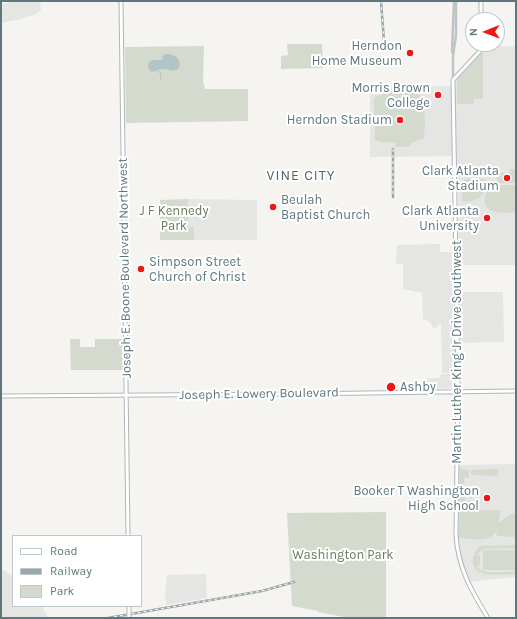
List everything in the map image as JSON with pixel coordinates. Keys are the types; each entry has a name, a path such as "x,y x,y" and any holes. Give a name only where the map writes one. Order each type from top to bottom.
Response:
{"main road":[{"name":"Joseph E. Boone Boulevard Northwest","path":"121,1 128,535"},
{"path":"481,1 481,12"},
{"path":"453,80 479,52"},
{"name":"Martin Luther King Jr Drive Southwest","path":"453,80 458,392 457,543 460,562 468,583 488,618"},
{"name":"Joseph E. Lowery Boulevard","path":"1,396 126,396 516,391"},
{"path":"129,607 129,618"}],"street":[{"path":"453,80 453,56 456,41 455,1"}],"shaded area":[{"path":"20,1 40,1 41,10 36,14 21,19 1,23 1,4"},
{"path":"505,46 516,46 516,265 459,265 458,172 455,172 454,156 370,157 370,87 453,86 482,52 505,52"},
{"path":"166,54 175,56 179,60 179,68 173,71 163,69 154,72 150,71 148,67 149,62 153,60 162,60 163,55"},
{"path":"188,199 257,200 257,240 194,240 194,227 188,227"},
{"path":"440,244 440,252 452,252 454,339 460,294 463,292 503,292 504,342 455,343 455,373 442,373 441,323 434,329 429,321 423,319 422,293 403,289 403,264 396,264 397,245"},
{"path":"441,374 455,374 455,388 428,389 427,378 440,378"},
{"name":"Booker T Washington High School","path":"516,464 516,577 467,582 457,543 458,465"},
{"path":"1,569 12,575 12,607 42,607 48,618 1,618"},
{"path":"206,574 207,598 166,605 165,592 167,575"}],"green space":[{"path":"287,44 322,44 323,68 281,69 281,56 288,55"},
{"path":"204,46 203,82 205,89 248,89 248,121 126,123 125,47"},
{"path":"483,52 483,99 474,99 474,104 457,104 457,79"},
{"name":"Herndon Stadium","path":"401,91 420,94 419,97 422,101 424,111 424,138 411,143 410,146 396,147 395,143 375,140 374,98 385,93"},
{"name":"Clark Atlanta Stadium","path":"510,169 516,169 516,183 497,183 497,173 509,173"},
{"path":"465,179 486,179 485,189 480,197 473,201 462,201 463,181"},
{"path":"491,185 516,185 516,212 500,213 490,210 487,207 485,196"},
{"name":"J F Kennedy Park","path":"188,199 188,227 194,227 194,240 160,240 160,200"},
{"path":"70,339 80,339 80,347 95,347 95,339 123,339 123,370 71,370"},
{"path":"460,469 469,470 469,478 464,478 465,501 474,501 474,503 479,503 480,510 500,510 499,523 507,516 516,513 516,537 496,536 497,529 494,534 485,539 459,538"},
{"path":"498,469 498,476 471,475 471,470"},
{"name":"Washington Park","path":"386,512 386,618 349,618 292,606 287,513"},
{"path":"516,545 516,548 483,549 476,555 480,555 480,565 477,566 480,570 487,572 516,572 516,574 491,575 479,572 475,568 473,559 479,546"},
{"path":"483,550 516,550 516,570 483,570"}],"waterway":[{"path":"158,71 160,72 161,80"}],"railway":[{"path":"381,1 384,42"},
{"path":"393,149 393,197"},
{"path":"108,618 262,591 294,582"}],"place":[{"name":"Herndon Home Museum","path":"410,53"},
{"name":"Morris Brown College","path":"438,95"},
{"name":"Herndon Stadium","path":"400,120"},
{"name":"Clark Atlanta Stadium","path":"507,178"},
{"name":"Beulah Baptist Church","path":"273,207"},
{"name":"Clark Atlanta University","path":"487,218"},
{"name":"Simpson Street Church of Christ","path":"141,269"},
{"name":"Ashby","path":"391,387"},
{"name":"Booker T Washington High School","path":"487,498"}],"district":[{"name":"VINE CITY","path":"301,176"}]}
